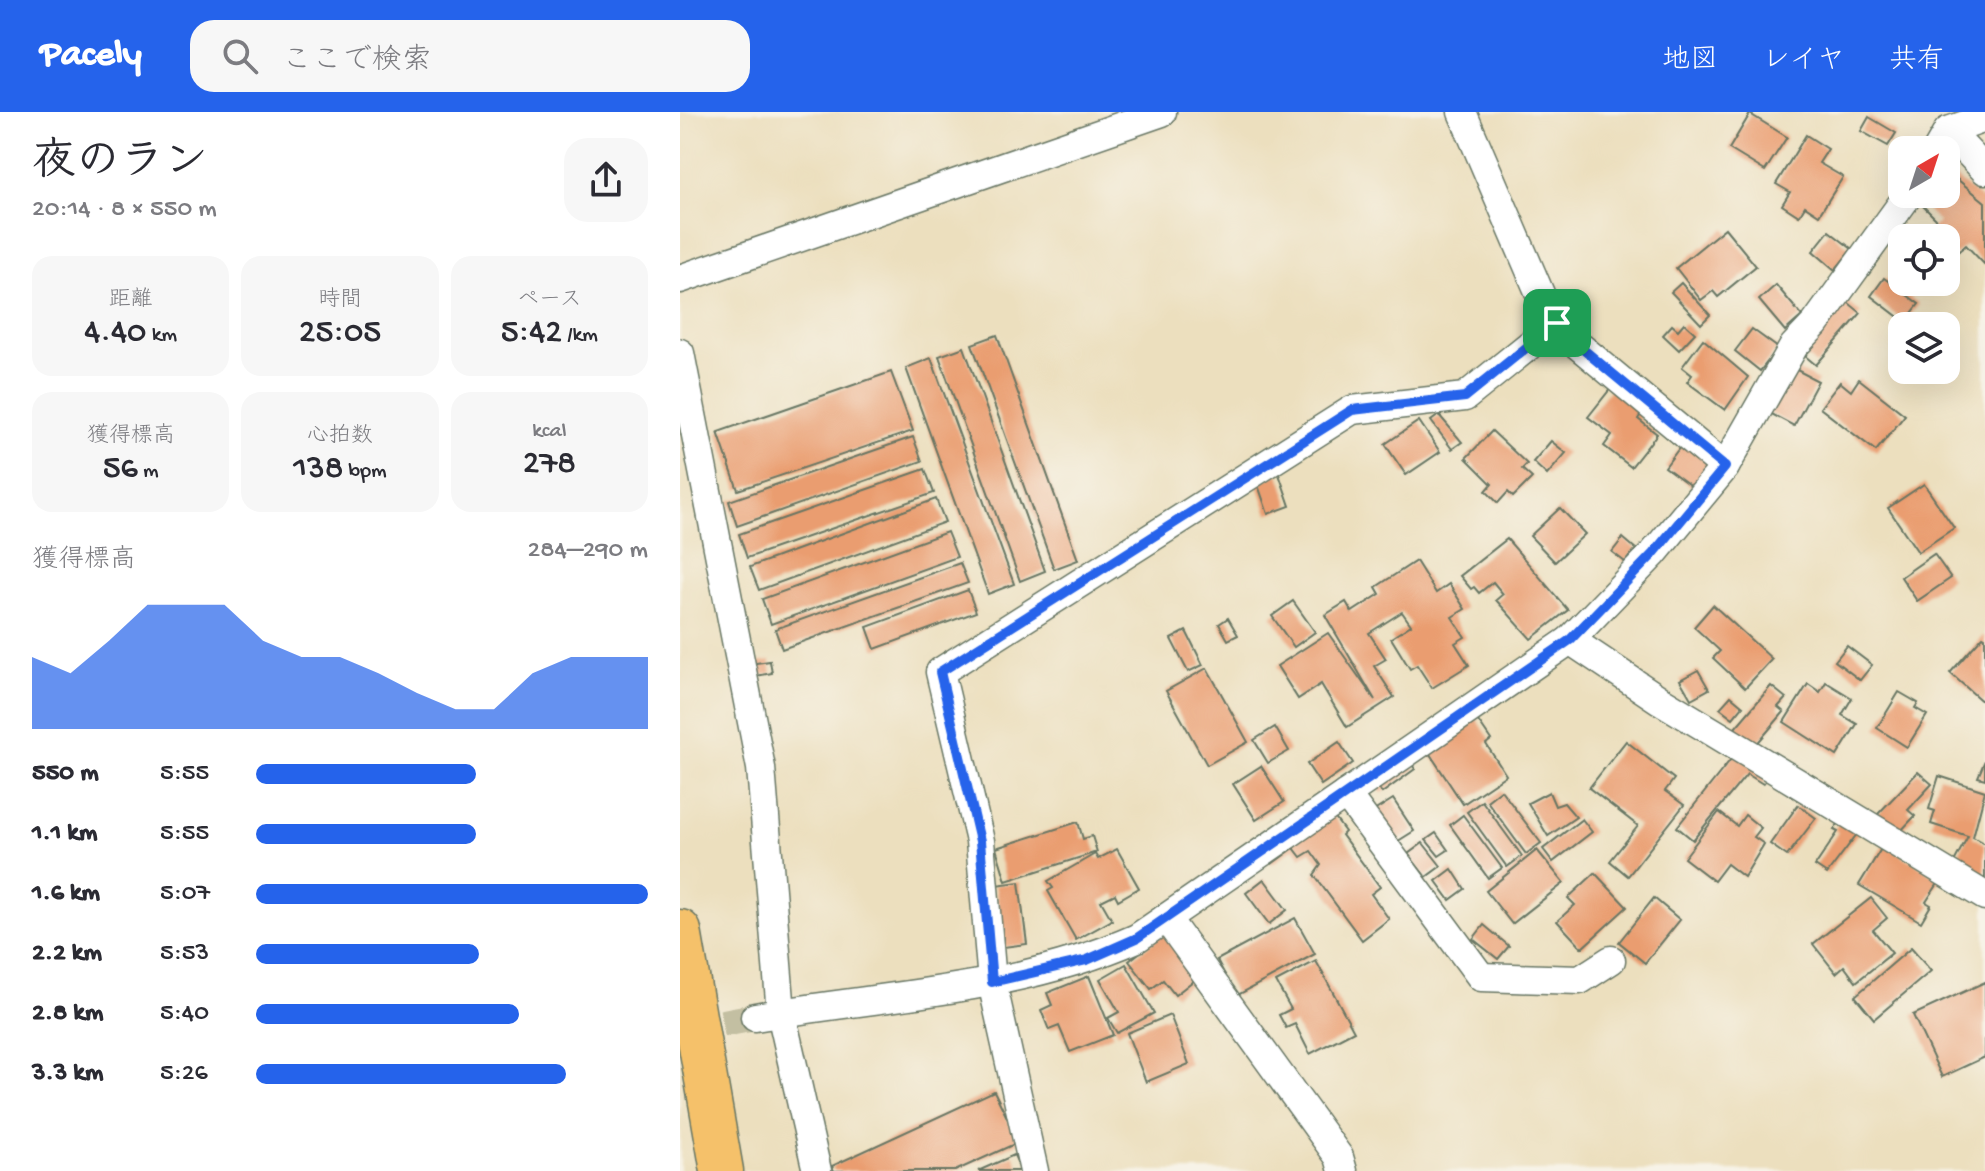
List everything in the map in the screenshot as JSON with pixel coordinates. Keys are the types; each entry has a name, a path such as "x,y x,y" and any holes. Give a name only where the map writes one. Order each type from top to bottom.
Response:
{"highway":[{"path":"680,931 722,1171"}],"street":[{"path":"680,279 1162,112"},
{"path":"1462,112 1547,310 1567,336 1725,467"},
{"path":"1950,136 1985,118"},
{"path":"1960,153 1985,170"},
{"path":"768,1015 992,982 1087,960 1137,938 1570,640 1653,554 1725,467 1794,346 1815,324 1899,208"},
{"path":"1034,1171 992,982 980,841 940,672 1352,410 1465,397 1557,323"},
{"path":"680,353 761,768 768,1015 817,1171"},
{"path":"1570,640 1660,700 1985,896"},
{"path":"1346,794 1481,977 1580,980 1611,960"},
{"path":"1166,918 1339,1157 1343,1171"}],"building":[{"path":"1750,114 1787,137 1765,171 1729,149"},
{"path":"1869,117 1896,133 1888,136 1888,146 1861,131"},
{"path":"1806,135 1828,149 1819,163 1843,177 1819,215 1805,206 1799,216 1782,205 1790,192 1776,184"},
{"path":"1960,182 1985,202 1985,265 1966,245 1960,250 1960,224 1937,224 1939,222 1925,208 1960,208"},
{"path":"1725,228 1756,266 1718,297 1713,291 1701,300 1676,268"},
{"path":"1829,231 1852,249 1835,270 1813,251"},
{"path":"1884,278 1888,281 1888,296 1908,296 1919,304 1913,312 1892,312 1871,296"},
{"path":"1681,283 1710,315 1701,324 1671,292"},
{"path":"1776,285 1802,316 1785,331 1759,300"},
{"path":"1844,299 1861,313 1816,365 1799,351"},
{"path":"1684,323 1695,333 1679,350 1663,335 1672,325 1678,330"},
{"path":"1752,329 1778,348 1760,371 1735,351"},
{"path":"997,335 1078,560 1054,569 972,344"},
{"path":"1703,339 1748,377 1725,410 1687,382 1692,375 1682,367"},
{"path":"964,347 1045,571 1020,581 939,356"},
{"path":"931,358 1014,584 988,594 906,368"},
{"path":"1791,367 1818,381 1794,426 1768,412"},
{"path":"891,372 913,431 738,490 718,432"},
{"path":"1859,379 1905,415 1876,451 1820,408 1840,382 1851,391"},
{"path":"1611,388 1642,413 1638,419 1657,434 1631,467 1604,446 1612,435 1588,417"},
{"path":"1439,415 1462,442 1452,449 1431,421"},
{"path":"1419,421 1440,452 1406,475 1385,444"},
{"path":"1492,431 1527,464 1522,469 1532,478 1513,497 1508,492 1498,503 1486,491 1492,484 1466,458"},
{"path":"913,437 922,461 737,526 729,501"},
{"path":"1551,441 1566,453 1547,475 1533,462"},
{"path":"1683,443 1713,466 1695,489 1665,467"},
{"path":"925,469 934,493 747,558 739,534"},
{"path":"1279,474 1290,506 1268,514 1257,482"},
{"path":"1924,484 1954,528 1918,552 1888,508"},
{"path":"936,499 945,522 759,590 750,567"},
{"path":"1560,508 1585,534 1555,562 1530,536"},
{"path":"947,532 957,557 771,624 762,599"},
{"path":"1623,538 1636,549 1625,562 1612,552"},
{"path":"1507,539 1568,610 1531,639 1496,600 1503,594 1493,582 1479,593 1460,576"},
{"path":"1934,554 1951,578 1917,601 1901,577"},
{"path":"1416,561 1436,593 1449,584 1465,609 1452,617 1465,637 1455,643 1469,665 1432,688 1417,665 1410,669 1391,638 1411,625 1402,612 1369,633 1386,659 1374,666 1394,697 1347,727 1321,684 1298,699 1277,666 1328,633 1375,700 1325,615 1346,602 1352,612 1380,594 1376,587"},
{"path":"960,563 968,583 782,649 775,629"},
{"path":"968,590 976,612 875,649 867,627"},
{"path":"1293,601 1315,632 1294,647 1272,616"},
{"path":"1713,605 1772,659 1745,688 1713,658 1720,651 1694,627"},
{"path":"1228,618 1238,635 1228,640 1219,624"},
{"path":"1186,631 1203,665 1188,672 1171,639"},
{"path":"1985,637 1985,704 1950,673"},
{"path":"1847,646 1872,665 1860,680 1835,661"},
{"path":"770,661 772,673 751,677 749,664"},
{"path":"1207,668 1248,742 1207,765 1166,691"},
{"path":"1698,670 1709,689 1691,699 1680,680"},
{"path":"1826,682 1852,698 1842,715 1857,724 1837,756 1784,722 1808,684 1820,692"},
{"path":"1771,686 1786,698 1778,707 1784,712 1755,746 1735,728"},
{"path":"1899,692 1918,703 1915,708 1927,715 1907,747 1877,728"},
{"path":"1731,696 1743,706 1733,718 1720,708"},
{"path":"1474,715 1491,740 1486,744 1506,775 1463,804 1426,748"},
{"path":"1275,727 1289,751 1268,763 1254,740"},
{"path":"1626,741 1674,779 1665,791 1684,805 1628,876 1610,861 1638,826 1589,788"},
{"path":"1339,742 1353,763 1321,785 1307,764"},
{"path":"1735,754 1770,774 1763,784 1747,774 1693,840 1677,827"},
{"path":"1408,759 1415,769 1382,793 1375,783"},
{"path":"1985,760 1985,779 1978,777"},
{"path":"1261,766 1284,802 1256,820 1233,784"},
{"path":"1918,772 1932,784 1908,810 1915,816 1897,835 1877,815"},
{"path":"1939,776 1985,791 1973,837 1985,844 1985,880 1954,862 1968,836 1931,824 1935,811 1929,809"},
{"path":"1501,790 1541,843 1526,854 1487,801"},
{"path":"1549,792 1555,806 1564,803 1576,817 1548,836 1528,803"},
{"path":"1393,799 1414,831 1395,843 1374,811"},
{"path":"1482,801 1522,856 1507,867 1467,812"},
{"path":"1798,805 1816,818 1787,856 1770,844"},
{"path":"1719,812 1737,826 1745,815 1761,828 1754,837 1764,844 1744,877 1727,864 1714,881 1684,858"},
{"path":"1331,813 1345,832 1342,835 1380,887 1371,894 1389,919 1362,940 1314,875 1321,865 1311,851 1301,857 1294,848 1272,864 1268,859"},
{"path":"1463,815 1502,868 1488,878 1450,825"},
{"path":"1842,818 1860,830 1827,874 1815,866 1838,832 1834,830"},
{"path":"1582,819 1592,832 1553,862 1543,849"},
{"path":"1078,822 1083,839 1092,836 1097,852 1006,881 996,848"},
{"path":"1436,833 1448,850 1439,856 1426,840"},
{"path":"1423,843 1441,866 1426,877 1408,854"},
{"path":"1884,844 1941,879 1926,902 1931,905 1921,922 1859,885"},
{"path":"1117,849 1139,888 1118,900 1115,894 1101,901 1112,920 1076,940 1048,891 1053,888 1048,881 1095,854 1098,859"},
{"path":"1537,850 1564,883 1512,924 1486,891"},
{"path":"1452,869 1465,889 1450,900 1436,881"},
{"path":"1595,873 1627,907 1582,948 1557,921 1575,905 1568,898"},
{"path":"1264,879 1287,910 1269,924 1246,893"},
{"path":"1019,882 1027,944 1004,947 995,885"},
{"path":"1654,898 1680,920 1645,963 1619,942"},
{"path":"1871,898 1887,918 1873,930 1892,953 1856,982 1844,966 1836,973 1813,944"},
{"path":"1295,918 1315,954 1236,996 1217,960"},
{"path":"1484,925 1509,946 1498,959 1473,939"},
{"path":"1163,934 1202,974 1175,995 1163,980 1151,989 1129,961"},
{"path":"1911,948 1931,971 1874,1019 1855,996"},
{"path":"1316,961 1354,1031 1310,1054 1295,1024 1286,1028 1279,1015 1291,1009 1276,982"},
{"path":"1126,964 1154,1013 1117,1033 1108,1018 1119,1012 1100,979"},
{"path":"1089,976 1113,1035 1070,1052 1059,1026 1049,1030 1041,1010 1052,1005 1047,993"},
{"path":"1985,982 1985,1057 1942,1077 1913,1015"},
{"path":"1170,1015 1189,1064 1146,1082 1127,1033"},
{"path":"994,1091 1019,1142 955,1171 834,1171 832,1166"},
{"path":"1014,1155 1021,1171 978,1171"}],"tunnel":[{"path":"681,1031 755,1017"}],"route":[{"path":"1557,323 1567,336 1725,467 1653,554 1570,640 1137,938 1087,960 992,982 980,841 940,672 1352,410 1465,397 1557,323"}]}
